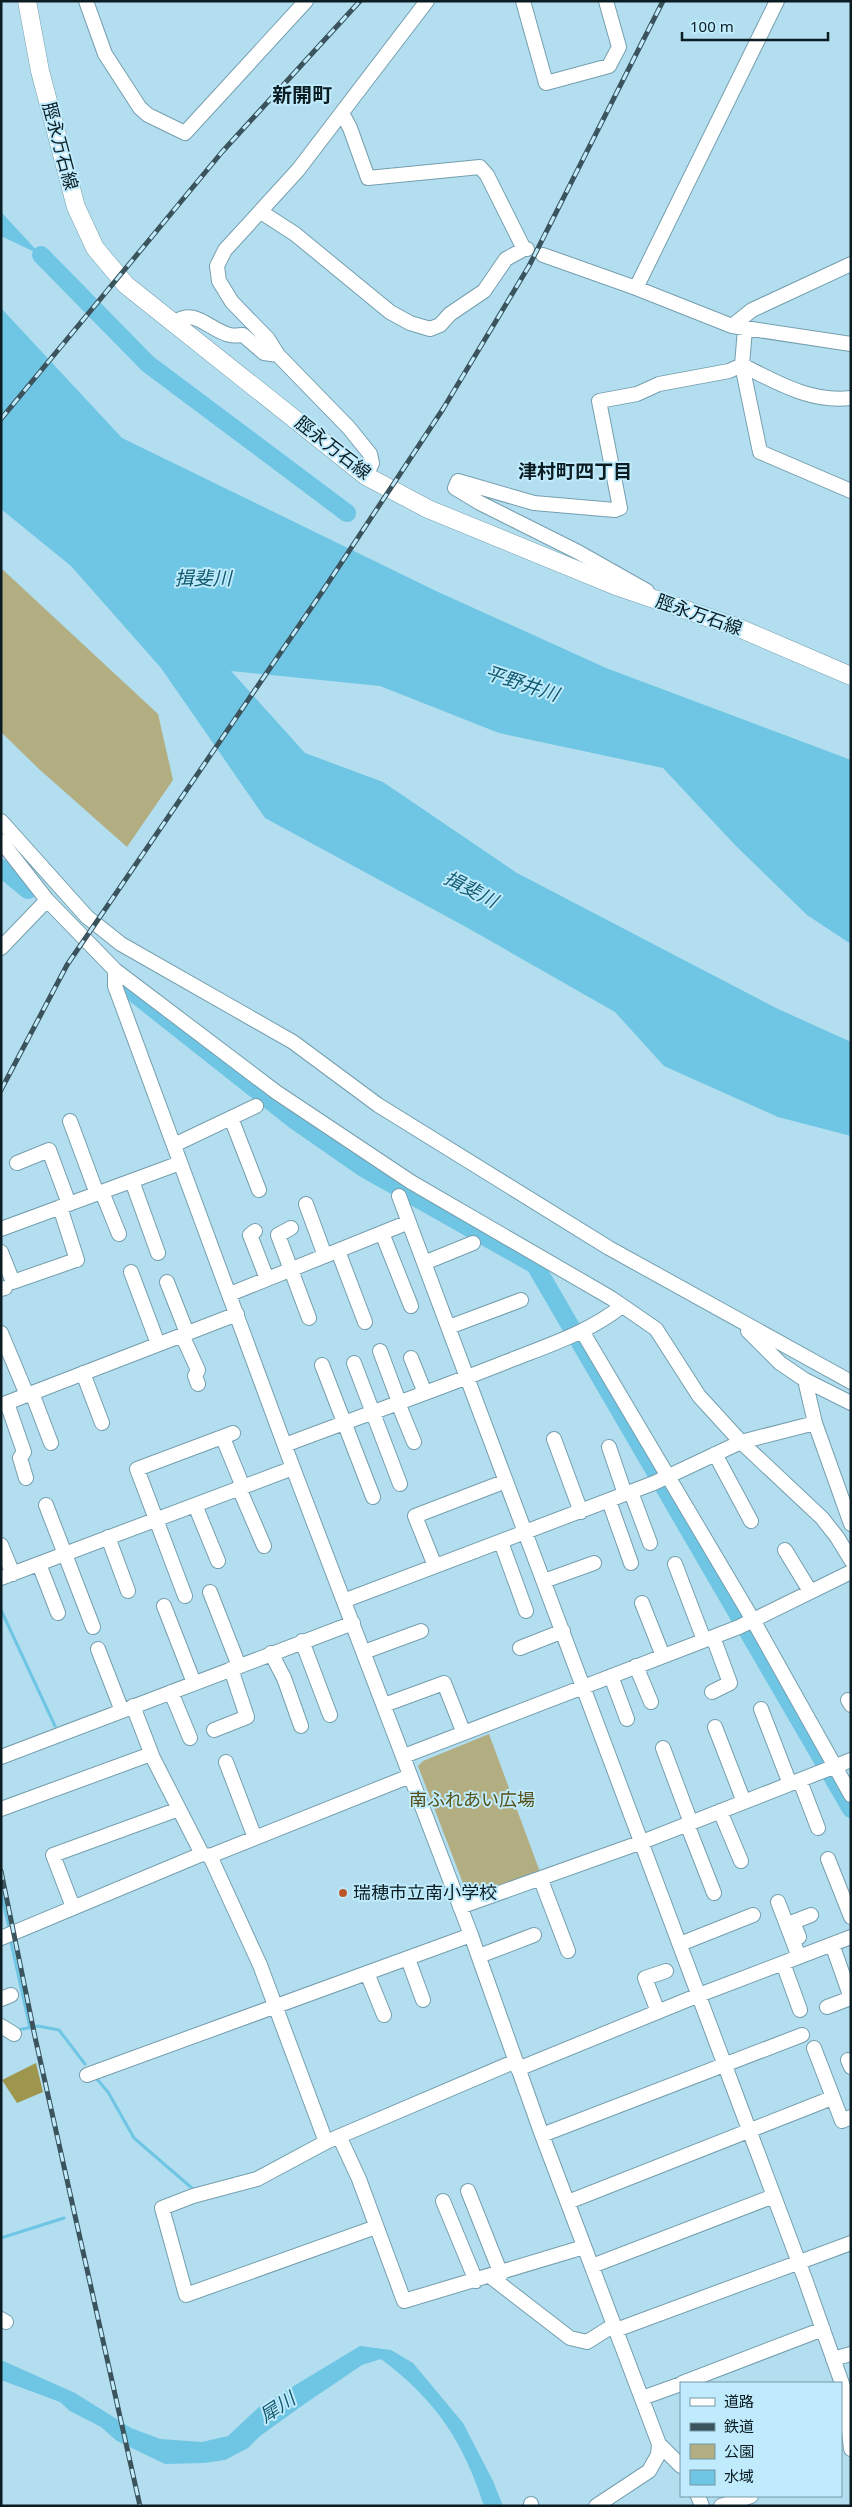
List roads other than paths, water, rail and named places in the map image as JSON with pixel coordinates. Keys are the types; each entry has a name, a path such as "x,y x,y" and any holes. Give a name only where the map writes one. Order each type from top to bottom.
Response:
{"main road":[{"name":"脛永万石線","path":"27,1 40,71 79,215 95,248 126,286 366,476 428,509 678,609 739,628 851,676"}],"street":[{"path":"86,1 105,54 140,108 148,115 185,133 306,1"},
{"path":"366,476 372,463 370,454 349,428 278,356 268,339 232,302 219,281 217,266 225,250 298,170 427,1"},
{"path":"523,1 546,83 609,66 619,47 606,1"},
{"path":"636,288 777,1"},
{"path":"260,212 295,234 390,312 410,323 430,329 440,325 450,314 484,291 506,259 525,249 487,175 480,167 368,178 350,128 342,113"},
{"path":"543,255 636,288 738,328 851,344"},
{"path":"851,264 752,310 738,328 742,365 760,452 851,491"},
{"path":"174,323 181,317 193,317 230,335 243,335 264,352 278,356"},
{"path":"742,365 794,391 819,397 851,398"},
{"path":"678,609 578,552 480,503 455,488 458,481 534,503 588,509 615,510 620,508 599,401 637,394 659,384 729,371 742,365"},
{"path":"1,821 87,917 121,944 292,1042 378,1105 609,1248 851,1382"},
{"path":"1,841 47,900 115,970 276,1092 354,1146 411,1182 622,1306 656,1329 699,1396 741,1442 815,1511 837,1537 851,1560"},
{"path":"1,948 47,900"},
{"path":"115,970 115,986 180,1163 293,1468 346,1600 410,1776 479,1956 584,2247 659,2444 680,2465"},
{"path":"174,1145 256,1106"},
{"path":"231,1118 259,1190"},
{"path":"70,1121 99,1193 119,1234"},
{"path":"1,1252 14,1282 75,1260 65,1206 49,1150 17,1163"},
{"path":"1,1229 180,1163"},
{"path":"132,1180 158,1252"},
{"path":"399,1196 799,2261 841,2382"},
{"path":"306,1204 365,1322"},
{"path":"230,1294 409,1222"},
{"path":"291,1228 278,1235 287,1271 306,1320"},
{"path":"255,1231 250,1235 266,1279"},
{"path":"382,1233 411,1306"},
{"path":"424,1263 473,1243"},
{"path":"131,1272 158,1344"},
{"path":"167,1282 198,1370 195,1376 198,1384"},
{"path":"449,1328 521,1300"},
{"path":"286,1445 468,1377 582,1331 603,1321 622,1306"},
{"path":"26,1478 20,1458 24,1452 4,1404 237,1314"},
{"path":"735,1319 780,1363 805,1380 851,1403"},
{"path":"582,1331 754,1620 851,1794"},
{"path":"1,1333 51,1443"},
{"path":"380,1351 414,1442"},
{"path":"412,1358 425,1393"},
{"path":"354,1363 400,1484"},
{"path":"322,1365 373,1497"},
{"path":"83,1373 102,1423"},
{"path":"805,1380 815,1423 851,1524 837,1537"},
{"path":"346,1600 609,1501 741,1442 815,1423"},
{"path":"185,1596 155,1521 137,1469 228,1436 241,1487 264,1546"},
{"path":"554,1439 580,1512"},
{"path":"608,1447 650,1543"},
{"path":"715,1454 751,1521"},
{"path":"1,1545 7,1576 293,1468"},
{"path":"435,1566 415,1516 506,1480"},
{"path":"609,1501 631,1563"},
{"path":"46,1505 92,1627"},
{"path":"195,1505 218,1561"},
{"path":"112,1536 132,1588"},
{"path":"501,1542 526,1611"},
{"path":"784,1550 810,1591"},
{"path":"544,1582 594,1563"},
{"path":"675,1564 730,1684 712,1692"},
{"path":"35,1565 54,1613"},
{"path":"404,1756 463,1731 739,1627 851,1572"},
{"path":"210,1592 235,1667 247,1717 214,1730"},
{"path":"642,1603 663,1656"},
{"path":"164,1606 194,1683"},
{"path":"1,1757 353,1623"},
{"path":"364,1652 421,1631"},
{"path":"520,1648 563,1631"},
{"path":"302,1641 330,1715"},
{"path":"98,1649 179,1809 206,1855 240,1921 276,2006 326,2142"},
{"path":"271,1653 284,1678 301,1726"},
{"path":"636,1666 651,1702"},
{"path":"611,1676 627,1719"},
{"path":"384,1705 444,1683 463,1731"},
{"path":"171,1692 190,1738"},
{"path":"761,1709 818,1828"},
{"path":"715,1727 744,1802"},
{"path":"663,1748 714,1894"},
{"path":"1,1809 151,1754"},
{"path":"460,1907 541,1880 851,1760"},
{"path":"226,1762 256,1838"},
{"path":"1,1938 73,1907 206,1855 256,1838 410,1776"},
{"path":"73,1907 53,1854 179,1809"},
{"path":"720,1811 741,1861"},
{"path":"828,1860 851,1917"},
{"path":"541,1880 568,1951"},
{"path":"778,1902 802,1956"},
{"path":"680,1944 754,1915"},
{"path":"802,1956 793,1922 811,1915"},
{"path":"87,2075 471,1935"},
{"path":"479,1956 534,1935"},
{"path":"376,2227 186,2295 162,2208 193,2196 257,2179 326,2142 340,2138 517,2065 851,1937"},
{"path":"827,2007 851,1998 832,1944"},
{"path":"408,1958 423,2000"},
{"path":"782,1963 800,2010"},
{"path":"658,2012 645,1978 666,1971"},
{"path":"367,1974 384,2016"},
{"path":"1,2026 14,2034 1,2040"},
{"path":"542,2135 802,2035"},
{"path":"814,2048 842,2121 851,2117"},
{"path":"568,2202 749,2129 832,2098"},
{"path":"340,2138 404,2301 476,2281 584,2247"},
{"path":"468,2191 496,2275 570,2338 587,2342 615,2328 851,2243"},
{"path":"592,2266 774,2196"},
{"path":"443,2201 476,2281"},
{"path":"684,2382 823,2329"},
{"path":"833,2359 851,2354"},
{"path":"642,2398 680,2383"},
{"path":"842,2384 845,2392 851,2449"},
{"path":"596,2506 649,2471 658,2455 659,2444"},
{"path":"721,2506 748,2497"}],"water":[{"path":"1,212 41,255 1,236"},
{"name":"揖斐川","path":"1,308 122,438 436,591 606,668 851,760 851,944 807,915 735,845 663,768 499,733 380,686 231,671 305,753 383,782 517,873 776,1008 851,1042 851,1136 778,1117 664,1066 615,1012 466,927 265,818 161,668 71,566 1,509"},
{"name":"犀川","path":"360,2346 391,2350 413,2363 463,2423 493,2481 503,2506 484,2506 467,2461 445,2424 417,2390 381,2359 362,2365 260,2436 248,2448 225,2460 204,2463 165,2464 117,2441 101,2427 70,2411 60,2402 1,2380 1,2360 75,2393 131,2428 160,2439 202,2442 228,2436 259,2407"}],"waterway":[{"path":"41,255 148,364 347,513"},
{"path":"1,868 28,890"},
{"path":"126,987 293,1119 365,1169 535,1265 851,1809"},
{"path":"1,1610 55,1726"},
{"path":"1,1892 9,1928"},
{"path":"10,1938 30,2028"},
{"path":"17,2030 38,2026 59,2030 85,2064"},
{"path":"96,2078 108,2092 134,2138 193,2189 196,2189"},
{"path":"1,2238 64,2218"}],"railway":[{"path":"1,419 222,152 360,1"},
{"path":"1,1090 67,965 322,592 443,409 529,266 663,1"},
{"path":"1,1871 35,2037 140,2506"}],"place":[{"name":"瑞穂市立南小学校","path":"343,1893"}],"district":[{"name":"新開町","path":"302,95"},
{"name":"津村町四丁目","path":"575,471"}],"water label":[{"name":"平野井川","path":"522,683"}],"park label":[{"name":"南ふれあい広場","path":"472,1800"}]}
